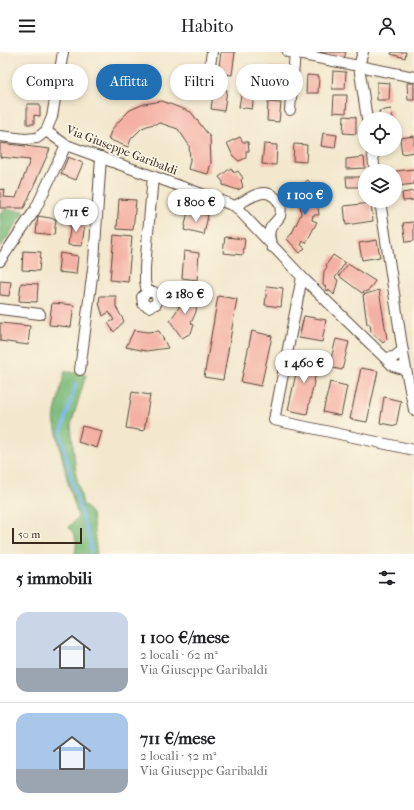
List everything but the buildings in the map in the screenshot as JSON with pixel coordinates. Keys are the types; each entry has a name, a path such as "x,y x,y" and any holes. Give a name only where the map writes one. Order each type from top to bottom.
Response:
{"street":[{"path":"0,136 25,139 37,138 46,131 52,117 63,52"},
{"path":"210,64 212,52"},
{"path":"363,52 359,66 366,112"},
{"path":"290,110 291,53 414,77"},
{"name":"Via Giuseppe Garibaldi","path":"46,131 66,145 234,206 272,247 393,366 406,370"},
{"path":"0,261 35,210 66,145"},
{"path":"80,370 92,280 101,158"},
{"path":"147,292 145,267 153,176"},
{"path":"234,206 256,194 270,194 276,199 280,204 280,212 279,218 272,225 270,231 272,247"},
{"path":"381,208 406,370 414,410"},
{"path":"302,277 274,420 414,450"},
{"path":"0,309 40,314"},
{"path":"385,358 394,357 403,350"}],"green space":[{"path":"5,209 25,211 0,248 0,213"},
{"path":"65,371 86,375 71,425 76,474 83,504 92,514 97,554 75,554 76,540 69,527 78,517 67,479 54,420"}],"waterway":[{"path":"76,383 61,433 71,478 90,542 91,554"}]}
